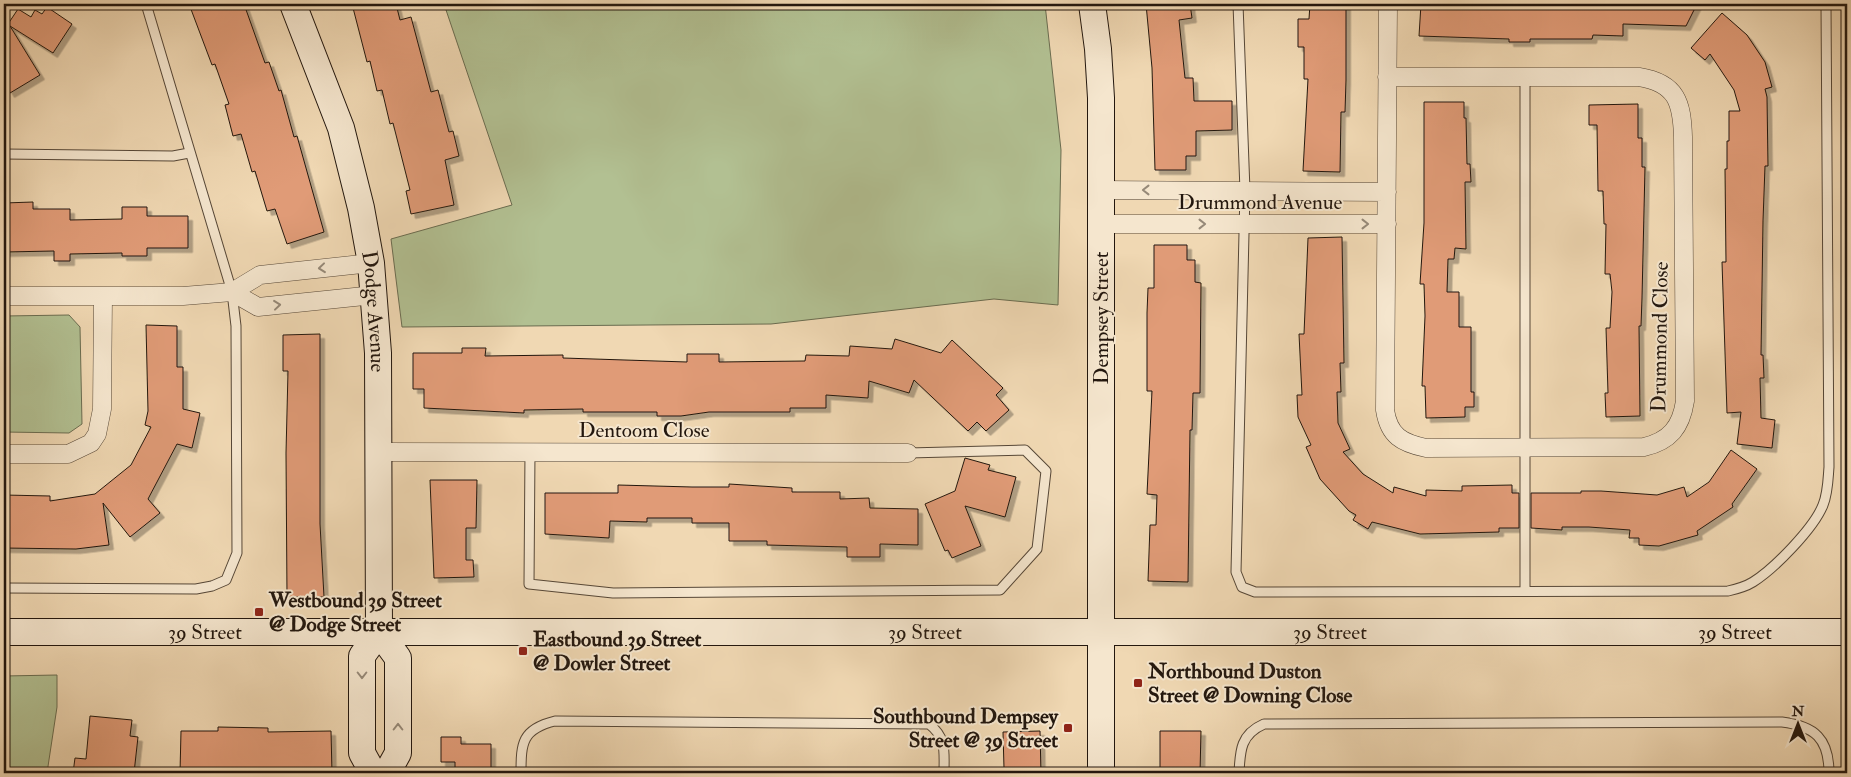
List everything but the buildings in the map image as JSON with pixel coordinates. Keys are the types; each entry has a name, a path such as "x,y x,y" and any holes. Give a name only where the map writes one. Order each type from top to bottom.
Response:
{"street":[{"name":"Dodge Avenue","path":"293,4 341,128 361,208 371,263 378,353 379,632"},
{"name":"Dempsey Street","path":"1092,4 1099,68 1101,190 1101,773"},
{"path":"1387,224 1388,4"},
{"name":"Drummond Close","path":"1387,77 1639,77 1662,83 1677,100 1681,112 1683,137 1685,401 1681,422 1676,430 1669,437 1656,444 1630,447 1426,448 1411,445 1391,430 1385,410 1387,224"},
{"name":"Drummond Avenue","path":"1101,190 1387,192"},
{"name":"Drummond Avenue","path":"1101,224 1387,224"},
{"path":"4,296 183,296 232,292 260,275 371,263"},
{"path":"232,292 258,307 374,295"},
{"path":"4,454 68,454 91,443 97,434 102,418 103,296"},
{"name":"Dentoom Close","path":"379,452 908,453"},
{"name":"39 Street","path":"4,632 1847,632"},
{"path":"373,773 362,753 362,656 379,632 398,658 398,753 387,773"}],"lane":[{"path":"4,588 196,589 212,586 226,580 232,568 237,545 236,326 232,292 146,4"},
{"path":"1238,4 1245,224 1236,572 1242,587 1255,592 1728,591 1742,588 1755,581 1791,548 1813,523 1823,505 1829,467 1826,4"},
{"path":"1525,77 1525,590"},
{"path":"4,154 173,156 189,153"},
{"path":"530,452 529,584 614,593 1000,590 1037,549 1046,471 1025,450 908,453"},
{"path":"521,773 521,748 528,734 542,725 565,722 929,724 937,730 945,744 944,773"},
{"path":"1239,773 1242,742 1248,734 1264,724 1782,722 1805,728 1822,740 1827,750 1829,773"}],"green space":[{"path":"444,4 1045,4 1061,150 1058,305 994,299 771,324 402,327 391,239 512,205"},
{"path":"69,315 80,327 82,424 69,433 4,432 4,316"},
{"path":"57,675 57,707 47,773 4,773 4,676"}],"place":[{"name":"Westbound 39 Street @ Dodge Street","path":"259,612"},
{"name":"Eastbound 39 Street @ Dowler Street","path":"523,651"},
{"name":"Northbound Duston Street @ Downing Close","path":"1138,683"},
{"name":"Southbound Dempsey Street @ 39 Street","path":"1068,728"}]}
